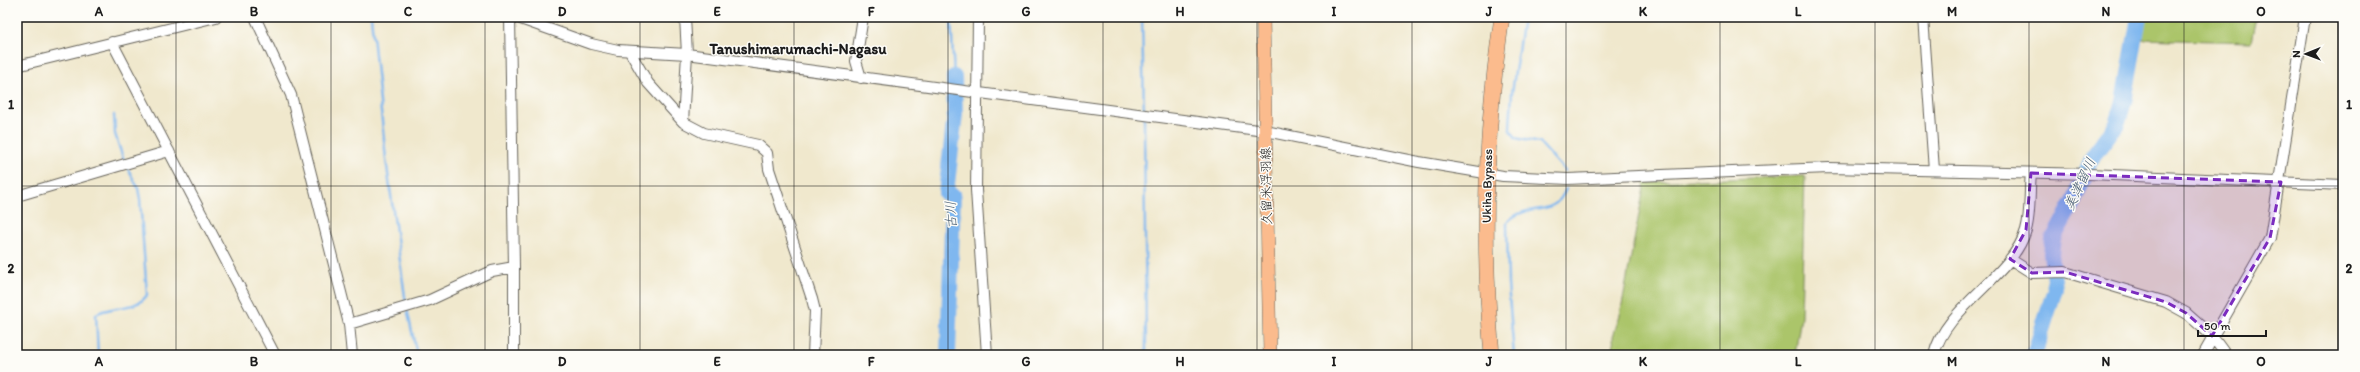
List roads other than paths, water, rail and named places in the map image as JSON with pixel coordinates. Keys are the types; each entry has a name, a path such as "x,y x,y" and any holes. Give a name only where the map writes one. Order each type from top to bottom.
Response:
{"highway":[{"name":"Ukiha Bypass","path":"1492,355 1486,258 1487,173 1493,74 1502,17"}],"main road":[{"name":"久留米浮羽線","path":"1263,17 1270,355"}],"street":[{"path":"17,66 216,17"},
{"path":"255,17 291,95 349,324 352,355"},
{"path":"510,17 514,355"},
{"path":"515,17 591,44 630,52 687,54 1265,131 1487,173 1568,179 1829,168 2089,174 2343,185"},
{"path":"683,122 687,54 685,17"},
{"path":"861,78 856,61 862,17"},
{"path":"978,17 976,190 987,355"},
{"path":"1923,17 1934,170"},
{"path":"2203,355 2212,336 2270,238 2281,182 2305,17"},
{"path":"112,42 275,355"},
{"path":"630,52 648,83 683,122 704,133 758,145 767,153 769,169 815,311 813,355"},
{"path":"17,196 169,151"},
{"path":"1934,355 1946,331 2010,259 2026,230 2031,173"},
{"path":"2010,259 2032,273 2065,272 2166,302 2186,313 2212,336 2226,355"},
{"path":"349,324 430,300 492,271 514,268"}],"waterway":[{"path":"371,17 386,159 406,304"},
{"path":"951,17 954,77"},
{"path":"1142,17 1144,112"},
{"path":"1523,17 1512,93 1510,129 1516,138 1540,143 1565,171"},
{"name":"美津留川","path":"2034,355 2055,289 2051,253 2053,239 2074,201 2093,156 2117,124 2124,102 2139,17"},
{"name":"古川","path":"948,355 953,196 946,193 955,114 954,77"},
{"path":"114,115 115,134 124,161"},
{"path":"1144,117 1146,355"},
{"path":"98,355 96,314 108,309 130,306 143,300 147,295 140,199 138,188 127,167"},
{"path":"1514,355 1508,284 1507,222 1523,212 1547,208 1561,198 1566,189"},
{"path":"407,309 417,355"}],"district":[{"name":"Tanushimarumachi-Nagasu","path":"798,49"}]}
